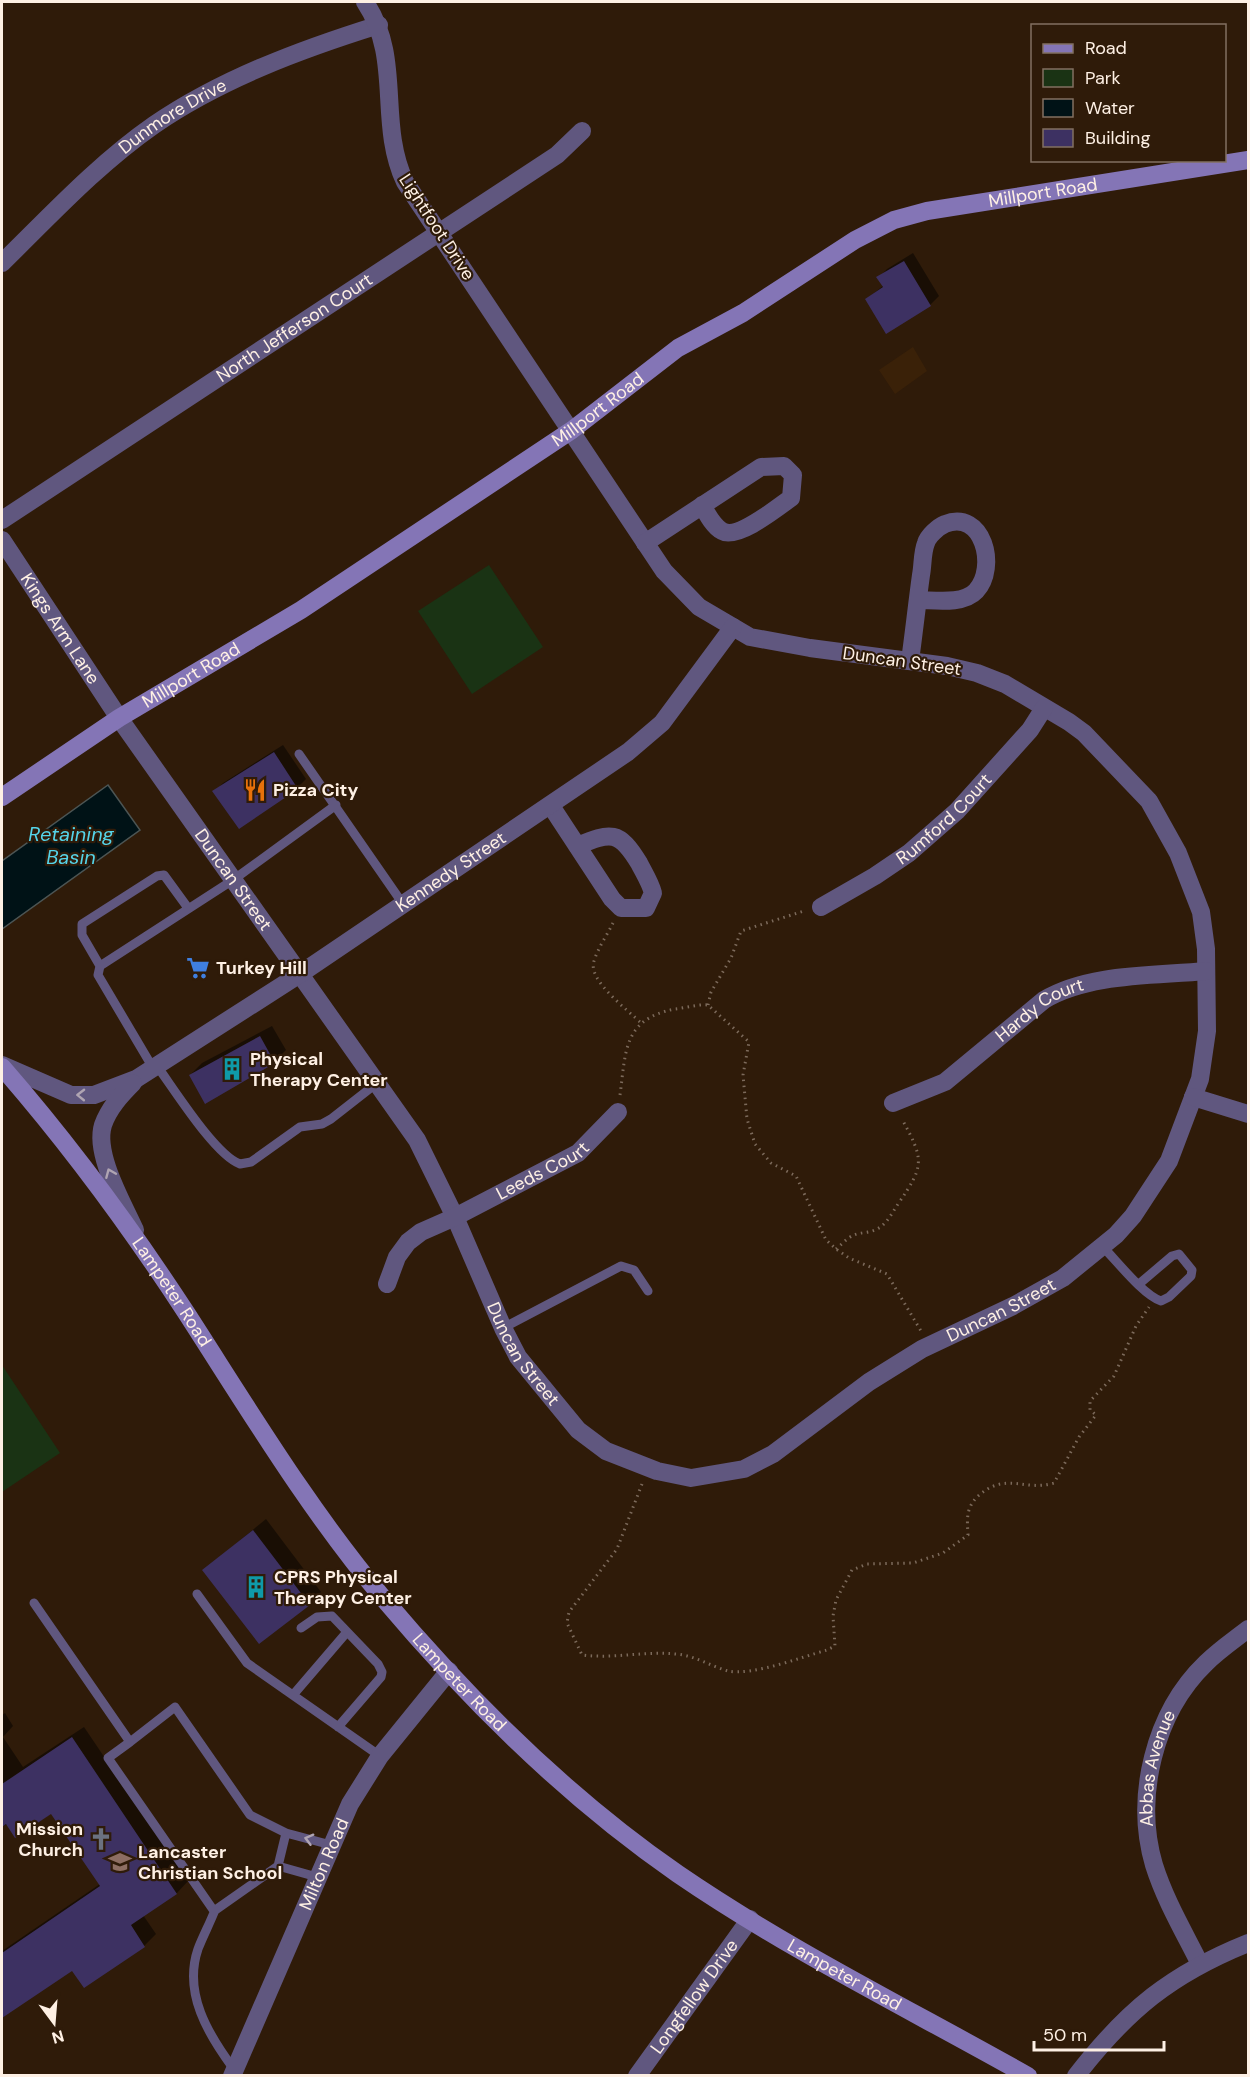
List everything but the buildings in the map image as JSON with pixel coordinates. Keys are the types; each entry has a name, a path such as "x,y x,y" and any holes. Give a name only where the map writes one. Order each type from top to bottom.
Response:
{"main road":[{"name":"Millport Road","path":"2,797 119,718 301,610 572,430 678,348 743,313 855,240 894,220 927,211 1248,160"},
{"name":"Lampeter Road","path":"2,1066 141,1246 234,1390 299,1485 381,1595 449,1671 577,1795 677,1873 750,1919 1028,2076"}],"street":[{"name":"Lightfoot Drive","path":"365,2 379,25 387,53 389,114 399,168 439,232 572,430"},
{"name":"Dunmore Drive","path":"2,263 87,180 153,125 216,89 305,50 379,25"},
{"name":"North Jefferson Court","path":"2,520 557,155 582,131"},
{"name":"Duncan Street","path":"119,718 417,1140 455,1217 502,1328 518,1357 578,1430 606,1451 645,1467 691,1478 744,1468 773,1454 869,1382 929,1346 1013,1306 1063,1278 1102,1246 1133,1216 1169,1161 1200,1079 1207,1031 1206,949 1201,912 1178,853 1149,801 1084,733 1005,684 977,673 750,637 699,607 664,571 572,430"},
{"path":"645,543 761,467 784,466 793,476 791,498 741,531 728,534 720,530 702,506"},
{"path":"910,661 918,600 926,542 939,526 953,521 965,522 976,529 986,550 986,566 975,591 962,598 944,601 918,600"},
{"name":"Kings Arm Lane","path":"2,540 119,718"},
{"name":"Kennedy Street","path":"2,1066 71,1095 94,1095 136,1079 300,974 628,752 662,723 733,627"},
{"name":"Rumford Court","path":"821,906 875,876 909,853 957,811 1030,729 1044,708"},
{"path":"551,806 577,846 612,899 621,908 645,908 653,893 650,882 627,843 616,837 598,838 577,846"},
{"name":"Hardy Court","path":"893,1103 945,1082 1044,1000 1061,990 1085,983 1206,971"},
{"name":"Kennedy Street","path":"136,1079 113,1104 103,1125 101,1141 104,1160 141,1246"},
{"path":"1193,1097 1248,1114"},
{"name":"Leeds Court","path":"387,1284 397,1257 408,1242 421,1232 455,1217 578,1153 618,1112"},
{"name":"Abbas Avenue","path":"1200,1965 1162,1887 1154,1863 1149,1838 1148,1778 1158,1739 1179,1698 1204,1664 1248,1629"},
{"name":"Milton Road","path":"231,2073 350,1804 380,1756 449,1671"},
{"name":"Longfellow Drive","path":"637,2076 750,1919"},
{"path":"1076,2076 1105,2039 1141,2003 1200,1965 1248,1943"}],"lane":[{"path":"299,754 404,904"},
{"path":"100,966 233,880 336,805"},
{"path":"188,908 164,875 157,876 82,924 82,935 100,966 98,975 155,1067 228,1157 240,1164 251,1161 300,1127 322,1124 331,1119 377,1083"},
{"path":"1102,1246 1139,1284 1155,1299 1161,1301 1169,1297 1191,1276 1190,1264 1179,1254 1172,1256 1139,1284"},
{"path":"502,1328 621,1266 634,1270 648,1291"},
{"path":"197,1594 247,1663 380,1756"},
{"path":"34,1603 130,1742"},
{"path":"301,1628 317,1617 328,1614 378,1664 382,1672 381,1677 338,1727"},
{"path":"293,1695 347,1632"},
{"path":"215,1910 108,1758 175,1707 250,1815 286,1833 331,1845"},
{"path":"231,2073 199,2015 195,1980 197,1950 215,1910 278,1866 286,1833"},
{"path":"278,1866 316,1877"}],"path":[{"path":"708,1005 711,992 731,958 741,931 821,906"},
{"path":"621,908 593,963 593,971 603,987 640,1023"},
{"path":"618,1112 627,1045 640,1023 654,1013 708,1005"},
{"path":"708,1005 749,1042 743,1075 747,1119 755,1144 771,1163 796,1176 826,1239 836,1249 849,1258 887,1274 929,1346"},
{"path":"836,1249 853,1235 876,1230 884,1224 912,1184 918,1170 917,1148 893,1103"},
{"path":"645,1467 641,1490 617,1549 569,1612 567,1623 582,1655 602,1658 674,1654 691,1656 729,1671 743,1672 827,1650 835,1646 833,1616 837,1600 852,1570 867,1564 913,1563 943,1553 968,1535 969,1505 989,1487 999,1482 1046,1485 1054,1483 1079,1437 1096,1415 1090,1410 1090,1401 1114,1376 1136,1326 1155,1299"}],"shaded area":[{"path":"913,347 927,371 895,394 879,370"}],"green space":[{"path":"489,565 543,647 472,694 418,611"},
{"path":"2,1365 60,1453 2,1492"}],"water":[{"name":"Retaining Basin","path":"108,785 140,830 2,929 2,861"}],"place":[{"name":"Pizza City","path":"255,790"},
{"name":"Turkey Hill","path":"198,968"},
{"name":"Physical Therapy Center","path":"232,1069"},
{"name":"CPRS Physical Therapy Center","path":"256,1587"},
{"name":"Mission Church","path":"101,1839"},
{"name":"Lancaster Christian School","path":"120,1862"}]}
